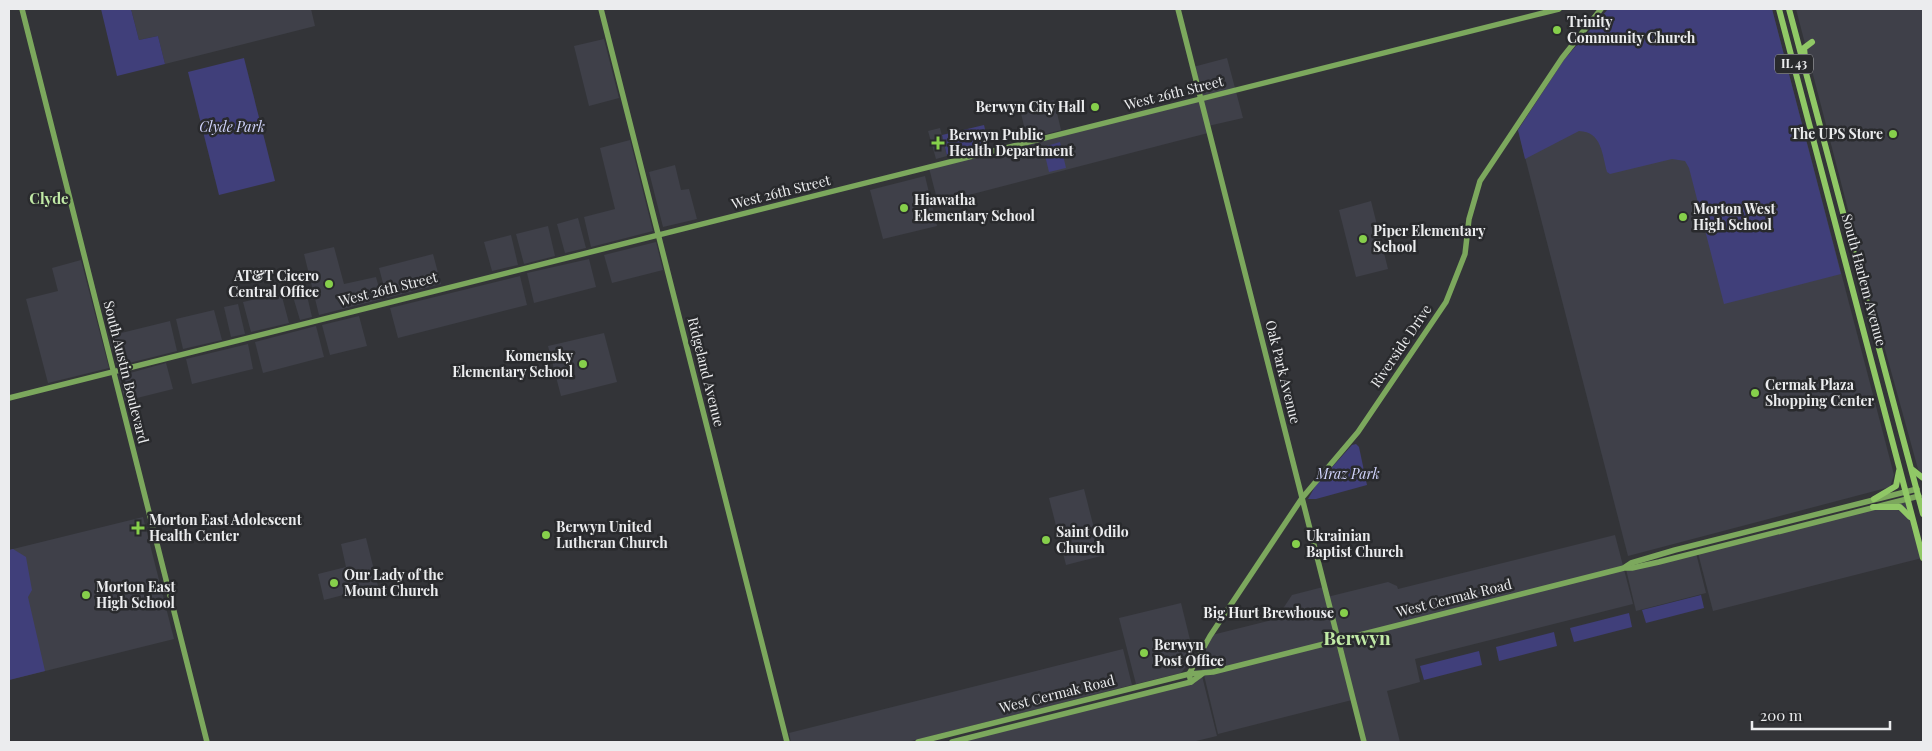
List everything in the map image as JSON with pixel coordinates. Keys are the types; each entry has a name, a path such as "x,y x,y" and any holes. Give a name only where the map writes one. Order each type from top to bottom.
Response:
{"main road":[{"name":"South Austin Boulevard","path":"22,9 207,742"},
{"name":"Ridgeland Avenue","path":"600,9 787,742"},
{"name":"Oak Park Avenue","path":"1178,9 1364,742"},
{"name":"West 26th Street","path":"9,398 1559,9"},
{"name":"Riverside Drive","path":"1189,674 1210,636 1302,498 1358,432 1446,302 1465,254 1469,219 1480,181 1562,58 1601,9"},
{"name":"South Harlem Avenue","path":"1779,9 1923,558"},
{"name":"South Harlem Avenue","path":"1789,9 1911,468 1920,491 1923,514"},
{"path":"1793,25 1803,40 1812,42 1804,51 1808,69 1807,78"},
{"path":"1874,499 1896,486 1899,468"},
{"path":"1911,468 1923,478"},
{"name":"West Cermak Road","path":"918,742 1189,674 1202,674 1338,641 1624,568 1641,566 1873,507 1920,491"},
{"name":"West Cermak Road","path":"1624,568 1631,563 1675,550 1874,499 1906,495"},
{"path":"1873,507 1900,507 1912,519"},
{"path":"1189,674 1191,682"},
{"name":"West Cermak Road","path":"952,742 1191,682 1202,674"}],"shaded area":[{"path":"131,9 311,9 315,26 165,64 158,36 139,40"},
{"path":"1608,9 1772,9 1894,475 1890,487 1628,556 1518,130 1564,60"},
{"path":"1796,9 1923,9 1923,475 1918,469 1872,302"},
{"path":"604,39 619,98 589,106 574,46"},
{"path":"1227,58 1243,118 1208,126 1193,67"},
{"path":"1054,100 1061,130 1027,139 1020,109"},
{"path":"1200,101 1208,133 938,203 929,168"},
{"path":"940,128 947,156 936,159 928,131"},
{"path":"630,140 653,231 591,247 584,217 615,209 600,148"},
{"path":"675,165 681,190 689,189 697,219 663,227 649,172"},
{"name":"Hiawatha Elementary School","path":"925,176 937,226 883,239 870,190"},
{"name":"Piper Elementary School","path":"1371,201 1388,269 1356,277 1339,210"},
{"path":"578,218 586,248 565,253 557,224"},
{"path":"548,226 555,256 524,264 516,234"},
{"path":"511,235 518,265 492,271 484,242"},
{"path":"656,242 663,270 612,283 604,255"},
{"path":"334,247 344,284 376,277 382,299 319,315 304,254"},
{"path":"433,254 441,284 387,298 379,268"},
{"path":"589,259 596,287 534,303 527,273"},
{"path":"81,260 109,368 48,383 26,299 58,291 52,268"},
{"path":"520,276 527,305 398,338 390,308"},
{"path":"305,287 312,317 300,320 291,290"},
{"path":"281,293 289,323 251,332 243,302"},
{"path":"238,304 245,334 231,337 224,307"},
{"path":"214,310 222,340 183,349 176,319"},
{"path":"359,316 367,346 330,355 322,325"},
{"path":"170,321 177,351 117,366 109,336"},
{"path":"316,326 324,357 263,373 255,342"},
{"name":"Komensky Elementary School","path":"604,333 617,382 561,396 548,346"},
{"path":"248,344 253,369 192,384 186,359"},
{"path":"166,363 173,389 125,401 119,376"},
{"path":"1084,489 1101,556 1066,565 1049,498"},
{"path":"1906,500 1922,558 1713,611 1698,553"},
{"name":"Morton East High School","path":"143,517 174,639 9,680 9,550"},
{"path":"1615,535 1633,604 1415,659 1420,682 1387,691 1400,742 1364,742 1327,597 1388,582 1397,586 1398,589"},
{"path":"366,538 378,586 324,600 318,574 346,567 341,544"},
{"path":"1696,553 1706,593 1636,611 1626,569"},
{"path":"1323,587 1337,640 1203,673 1199,657 1212,635 1276,619 1292,595"},
{"path":"1181,603 1193,652 1189,663 1181,673 1136,684 1119,618"},
{"path":"1337,642 1352,700 1218,734 1204,675"},
{"path":"1123,649 1132,685 907,742 791,742 789,733"},
{"path":"1202,676 1217,736 1192,742 955,742 1191,683"}],"green space":[{"path":"101,9 131,9 139,40 158,36 165,64 117,76"},
{"name":"Morton West High School","path":"1608,9 1772,9 1841,274 1724,304 1689,168 1685,161 1672,159 1610,174 1607,172 1597,140 1587,132 1579,131 1525,159 1518,130 1564,60"},
{"name":"Clyde Park","path":"244,58 275,181 219,195 188,72"},
{"path":"984,125 989,146 947,156 942,135"},
{"path":"1060,142 1066,168 1049,172 1043,147"},
{"name":"Mraz Park","path":"1356,444 1359,447 1367,485 1316,499 1308,499 1316,485 1352,445"},
{"path":"13,549 26,557 32,590 28,597 45,671 9,680 9,550"},
{"path":"1701,595 1704,608 1646,623 1642,610"},
{"path":"1629,613 1632,627 1574,642 1570,628"},
{"path":"1554,632 1557,646 1499,661 1496,647"},
{"path":"1479,651 1482,665 1424,680 1420,666"}],"place":[{"name":"Trinity Community Church","path":"1557,30"},
{"name":"Berwyn City Hall","path":"1095,107"},
{"name":"The UPS Store","path":"1893,134"},
{"name":"Berwyn Public Health Department","path":"938,143"},
{"name":"Hiawatha Elementary School","path":"904,208"},
{"name":"Morton West High School","path":"1683,217"},
{"name":"Piper Elementary School","path":"1363,239"},
{"name":"AT&T Cicero Central Office","path":"329,284"},
{"name":"Komensky Elementary School","path":"583,364"},
{"name":"Cermak Plaza Shopping Center","path":"1755,393"},
{"name":"Morton East Adolescent Health Center","path":"138,528"},
{"name":"Berwyn United Lutheran Church","path":"546,535"},
{"name":"Saint Odilo Church","path":"1046,540"},
{"name":"Ukrainian Baptist Church","path":"1296,544"},
{"name":"Our Lady of the Mount Church","path":"334,583"},
{"name":"Morton East High School","path":"86,595"},
{"name":"Big Hurt Brewhouse","path":"1344,613"},
{"name":"Berwyn Post Office","path":"1144,653"}],"district":[{"name":"Clyde","path":"49,199"},
{"name":"Berwyn","path":"1357,638"}]}
